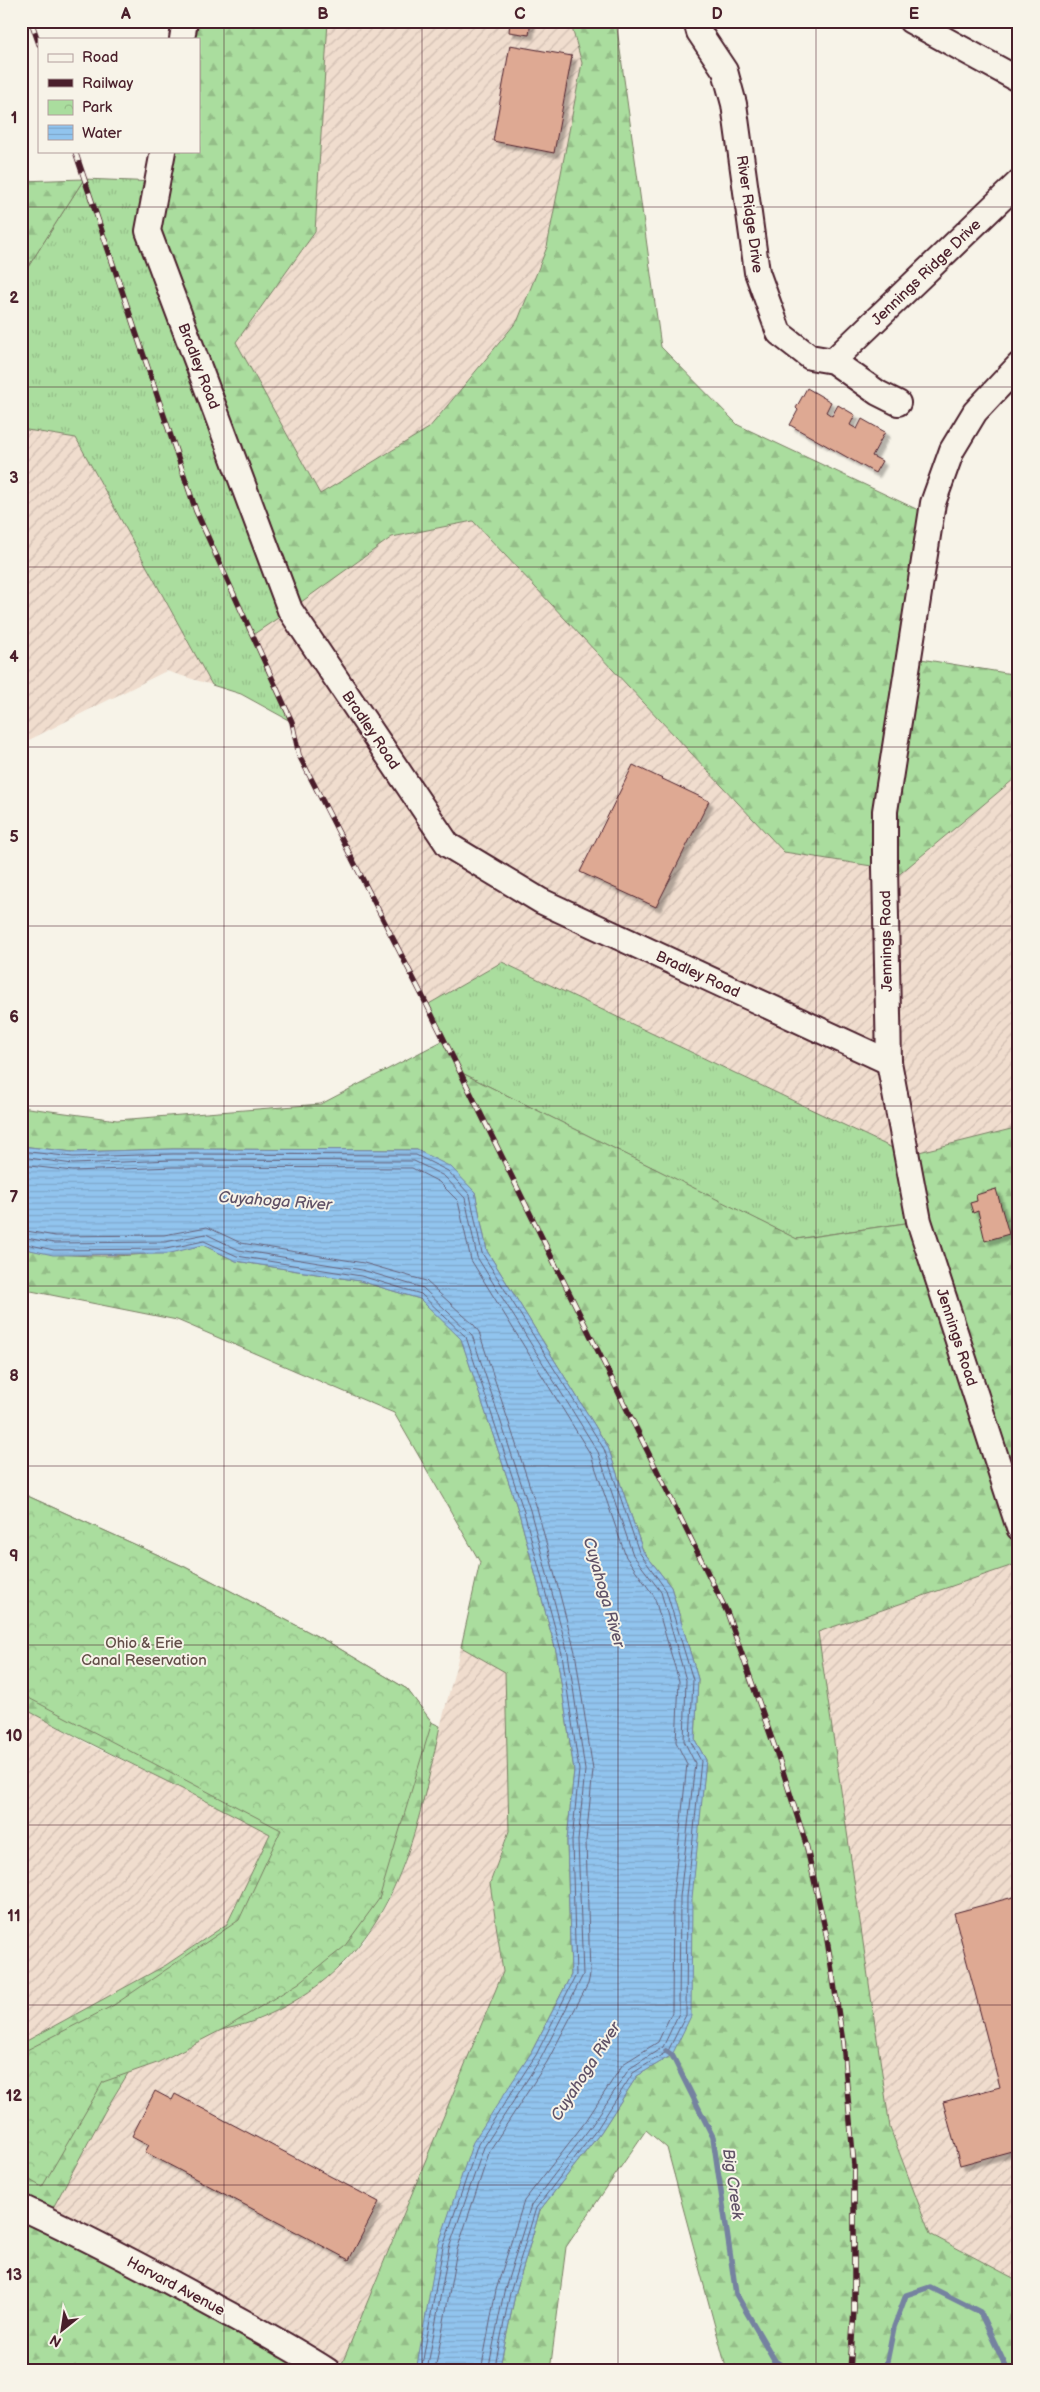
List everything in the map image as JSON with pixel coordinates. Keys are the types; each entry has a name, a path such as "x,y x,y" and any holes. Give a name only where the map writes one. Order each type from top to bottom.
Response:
{"street":[{"path":"182,38 185,21"},
{"name":"River Ridge Drive","path":"696,21 699,32 725,71 734,104 757,272 779,333 810,358 833,361 878,392 898,403"},
{"path":"911,21 1019,80"},
{"name":"Bradley Road","path":"163,152 148,231 290,610 448,845 540,901 889,1062"},
{"name":"Jennings Ridge Drive","path":"833,361 1019,182"},
{"name":"Jennings Road","path":"1019,365 975,412 952,450 933,503 885,811 889,1062 919,1221 1019,1528"},
{"name":"Harvard Avenue","path":"21,2207 70,2230 193,2294 297,2351 328,2371"}],"shaded area":[{"path":"328,21 570,21 582,63 547,247 518,320 429,428 320,495 236,342 315,232"},
{"path":"21,429 76,438 212,685 166,671 21,744"},
{"path":"473,521 784,852 885,868 886,885 1019,775 1019,1127 907,1155 502,962 427,1005 299,755 292,722 251,636 392,537"},
{"path":"1019,1563 1019,2281 930,2234 890,2128 818,1632"},
{"path":"461,1647 505,1672 509,1830 490,1883 503,1972 339,2371 47,2219 105,2111 141,2052 256,2021 313,1989 342,1966 364,1941 387,1904 405,1863"},
{"path":"21,1707 92,1746 185,1789 270,1834 227,1924 166,1965 21,2044"}],"green space":[{"path":"185,21 328,21 315,232 236,342 320,494 429,428 518,320 547,247 582,63 570,21 616,21 661,347 738,425 931,516 909,657 1012,674 1019,667 1019,775 885,886 884,868 784,852 473,521 392,537 290,610 148,231 163,152 200,152 200,38 182,38"},
{"path":"84,179 157,182 290,610 251,636 292,722 241,694 212,685 76,438 21,429 21,278"},
{"path":"84,179 21,278 21,181"},
{"path":"502,962 907,1155 919,1221 796,1239 460,1072 427,1005"},
{"path":"444,1040 460,1072 797,1239 919,1221 907,1155 1019,1127 1019,1563 818,1632 890,2128 930,2234 1019,2281 1019,2371 727,2371 667,2148 646,2130 566,2247 550,2371 499,2371 515,2295 540,2210 601,2132 637,2076 672,2055 706,1760 695,1740 698,1679 671,1587 643,1551 608,1447 487,1251 475,1192 417,1150 173,1149 73,1152 21,1146 21,1107 117,1120 321,1104"},
{"path":"203,1245 236,1261 360,1281 420,1299 461,1338 519,1513 557,1655 574,1770 567,1841 571,1975 531,2053 418,2371 339,2371 503,1972 490,1883 509,1831 505,1672 461,1647 480,1562 394,1413 177,1320 21,1289 21,1248 65,1254 112,1256 159,1253"},
{"name":"Ohio & Erie Canal Reservation","path":"21,1493 185,1567 330,1643 407,1689 431,1722 440,1726 430,1773 405,1861 387,1901 365,1938 336,1970 299,1998 254,2021 141,2052 105,2111 47,2219 328,2371 21,2371 21,2044 166,1965 227,1924 270,1834 21,1707"},
{"name":"Ohio & Erie Canal Reservation","path":"21,1493 185,1567 330,1643 407,1689 432,1722 379,1899 344,1947 299,1983 229,2026 157,2063 103,2082 42,2187 21,2175 21,2053 114,2005 239,1920 281,1830 21,1694"}],"water":[{"name":"Cuyahoga River","path":"21,1146 73,1152 173,1149 417,1150 451,1167 475,1192 487,1251 608,1447 643,1551 671,1587 698,1679 695,1740 706,1760 692,1898 691,2016 672,2055 637,2076 601,2132 540,2210 515,2295 499,2371 416,2371 438,2246 473,2142 531,2053 571,1975 567,1840 574,1770 557,1655 519,1513 461,1339 420,1299 360,1281 236,1261 203,1245 167,1254 53,1255 21,1248"}],"building":[{"path":"510,21 531,21 529,35 509,32"},
{"path":"510,45 572,56 554,153 493,141"},
{"path":"807,388 831,402 826,412 832,416 838,405 855,415 850,425 857,429 862,419 885,432 872,456 882,461 875,473 790,425 798,410 796,408"},
{"path":"633,765 709,801 656,907 580,872"},
{"path":"996,1189 1009,1234 985,1241 978,1211 973,1213 970,1203 977,1201 976,1195"},
{"path":"1017,1896 1019,2149 960,2165 943,2102 1000,2087 954,1913"},
{"path":"155,2091 172,2100 175,2094 379,2202 349,2260 145,2152 149,2145 132,2136"}],"waterway":[{"name":"Big Creek","path":"666,2051 672,2055 713,2137 736,2294 775,2361 790,2371"},
{"name":"Big Creek","path":"885,2371 894,2327 906,2295 930,2287 980,2312 1008,2371"}],"railway":[{"path":"31,21 38,41"},
{"path":"75,152 196,511 292,722 299,755 427,1005 727,1612 780,1762 806,1844 826,1933 843,2042 854,2166 854,2310 850,2371"}]}
